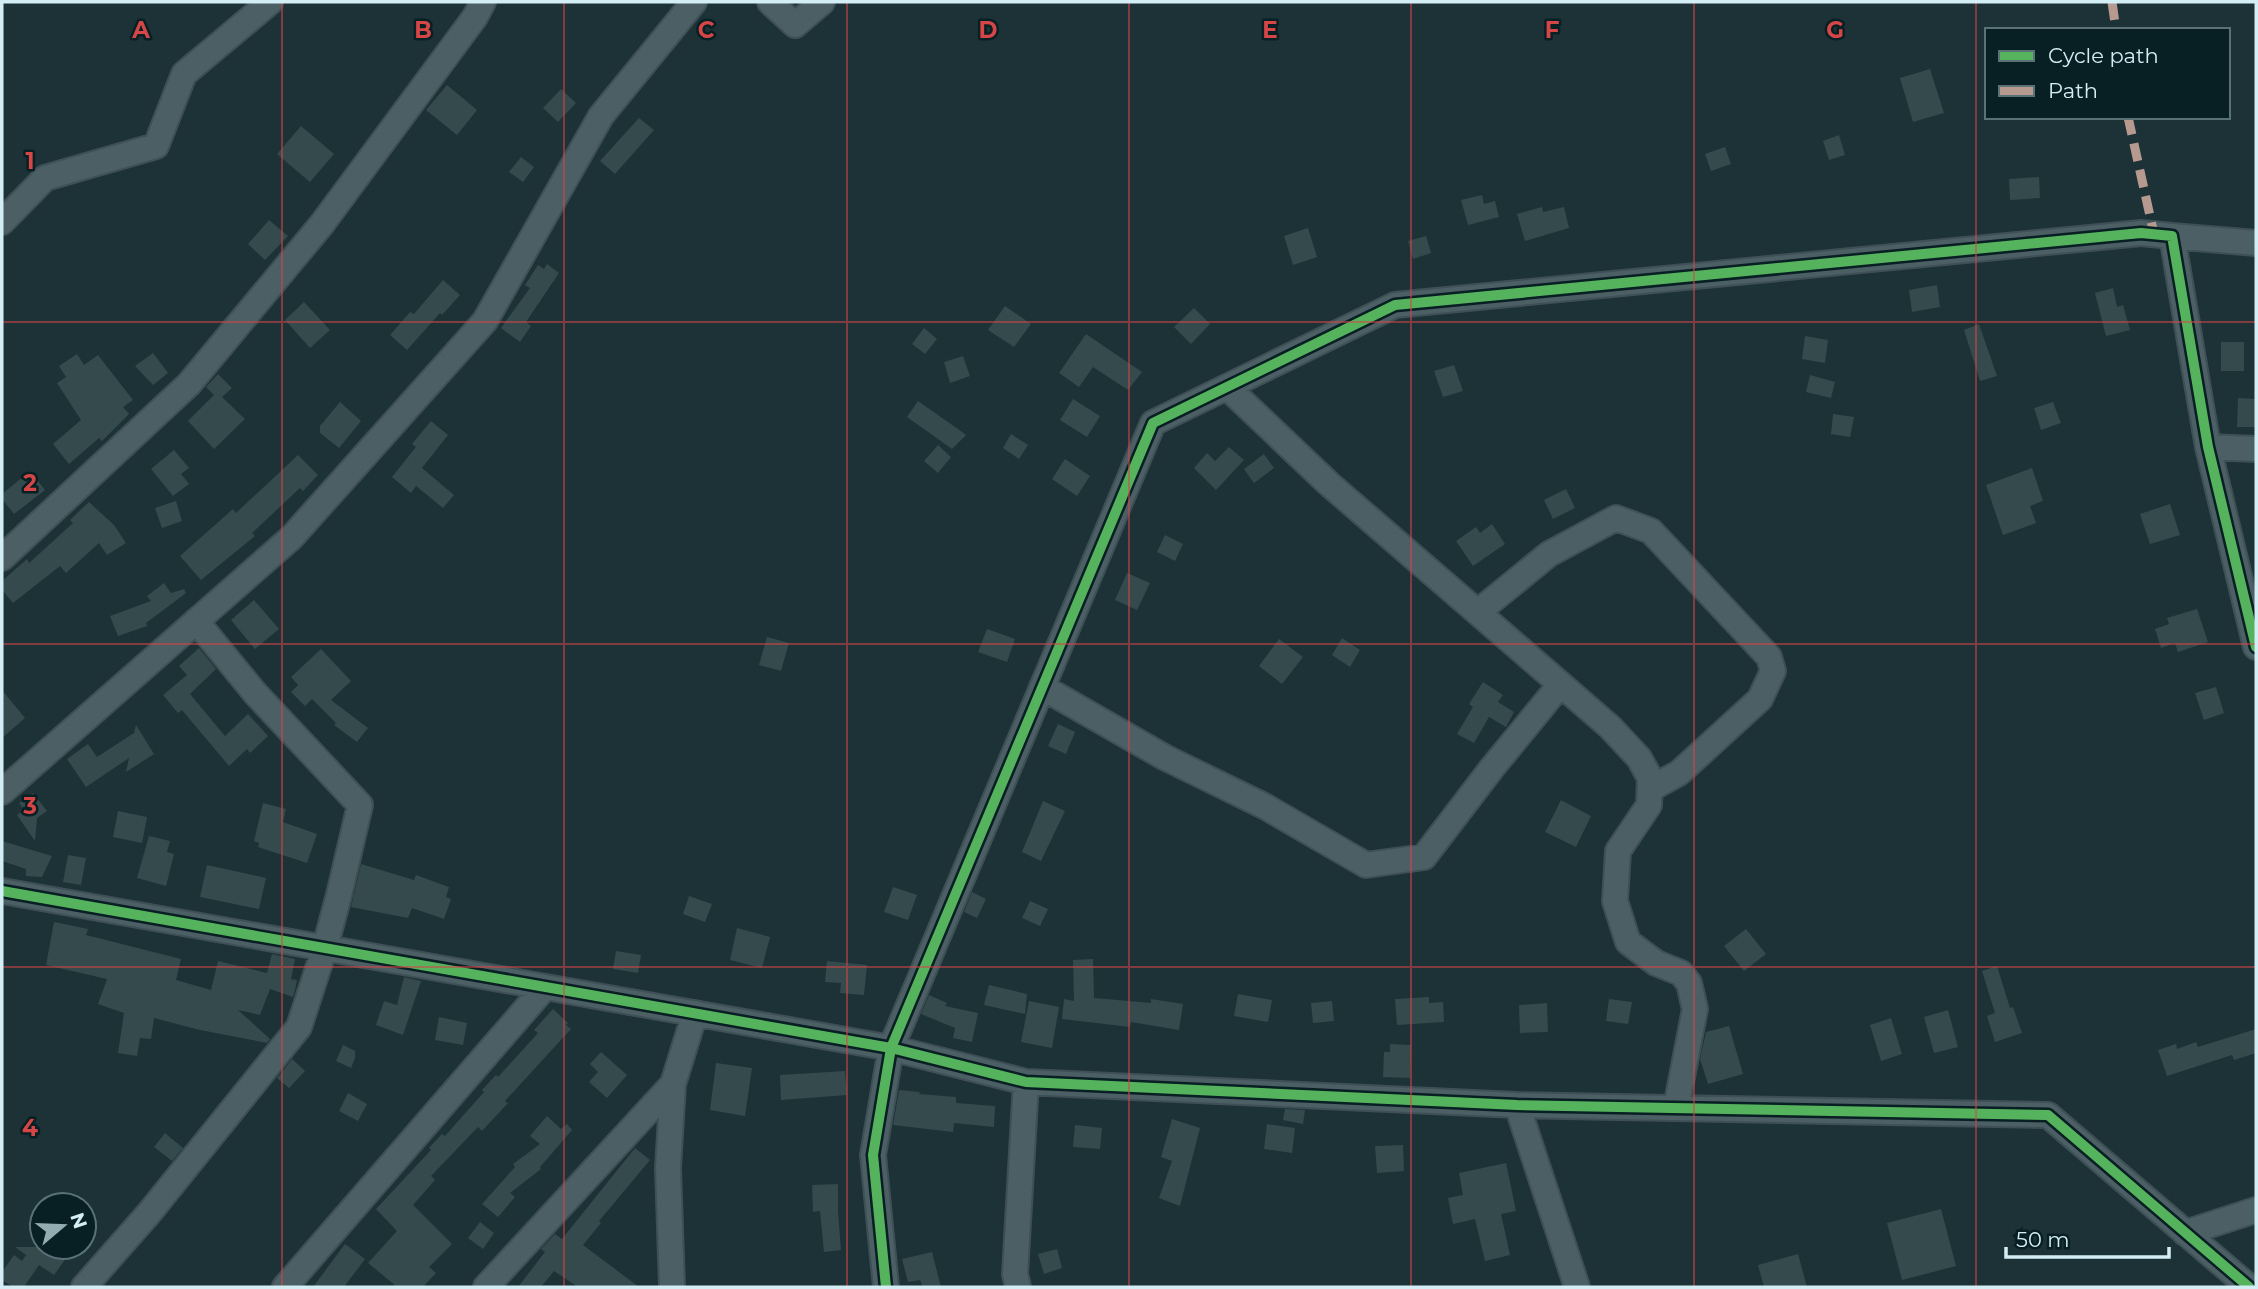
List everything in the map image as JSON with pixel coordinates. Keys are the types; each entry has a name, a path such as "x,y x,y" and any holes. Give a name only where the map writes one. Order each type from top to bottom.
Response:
{"street":[{"path":"2,222 45,177 156,146 184,74 270,2"},
{"path":"2,558 189,384 322,224 475,18 483,2"},
{"path":"2,792 292,537 485,321 601,116 694,2"},
{"path":"770,2 795,25 822,2"},
{"path":"886,1287 873,1155 891,1048 1153,423 1395,305 2141,233 2256,243"},
{"path":"2172,236 2208,447 2256,647"},
{"path":"1227,387 1328,483 1479,611 1610,727 1639,758 1650,778 1649,805 1618,851 1615,901 1628,942 1656,963 1681,973 1693,993 1695,1009 1676,1108"},
{"path":"2208,447 2256,449"},
{"path":"1479,611 1549,554 1616,518 1651,531 1769,657 1773,671 1760,699 1679,773 1650,789"},
{"path":"84,1287 150,1212 299,1027 340,895 360,805 255,693 196,621"},
{"path":"1042,687 1164,757 1266,807 1366,865 1424,857 1560,685"},
{"path":"2,891 891,1048 1026,1082 1517,1105 2048,1115 2249,1287"},
{"path":"285,1287 545,987"},
{"path":"672,1287 668,1168 673,1084 695,1013"},
{"path":"1018,1287 1015,1274 1026,1082"},
{"path":"486,1287 673,1084"},
{"path":"1517,1105 1577,1287"},
{"path":"2185,1233 2256,1210"}],"building":[{"path":"1930,69 1944,113 1913,122 1900,78"},
{"path":"447,85 477,110 457,135 426,110"},
{"path":"561,89 576,103 558,122 543,108"},
{"path":"639,118 654,130 615,174 600,161"},
{"path":"301,126 334,154 310,182 277,154"},
{"path":"1839,135 1845,155 1829,160 1823,141"},
{"path":"1725,147 1731,164 1711,171 1705,154"},
{"path":"521,157 534,167 523,182 509,172"},
{"path":"2039,177 2040,198 2010,200 2009,179"},
{"path":"1482,195 1484,204 1495,201 1499,217 1468,225 1461,200"},
{"path":"1542,207 1543,212 1564,207 1569,228 1525,241 1517,214"},
{"path":"269,220 288,236 265,260 248,244"},
{"path":"1308,228 1317,257 1293,265 1284,236"},
{"path":"1426,236 1431,253 1413,259 1408,241"},
{"path":"547,264 559,273 526,322 531,326 520,342 501,328 530,288 525,285 538,265 544,269"},
{"path":"443,280 460,295 407,350 390,335 410,312 414,314"},
{"path":"1937,285 1940,307 1912,312 1909,290"},
{"path":"2113,288 2117,307 2123,305 2130,330 2106,336 2095,293"},
{"path":"304,302 330,330 310,348 285,320"},
{"path":"1005,306 1031,324 1014,347 988,330"},
{"path":"1194,308 1210,324 1191,344 1174,327"},
{"path":"1979,324 1997,376 1980,381 1964,330"},
{"path":"924,328 937,339 925,354 912,344"},
{"path":"1086,334 1142,372 1128,390 1093,367 1079,387 1059,373"},
{"path":"1805,336 1828,340 1825,363 1802,359"},
{"path":"2221,342 2244,342 2244,371 2221,371"},
{"path":"153,353 168,373 153,385 135,366"},
{"path":"77,354 84,365 98,355 133,400 123,407 129,414 102,441 99,438 69,464 53,444 81,420 57,383 66,377 59,366"},
{"path":"963,356 970,376 950,383 944,362"},
{"path":"1454,365 1463,391 1443,397 1434,371"},
{"path":"218,374 232,388 222,397 245,419 214,449 188,421 214,395 206,387"},
{"path":"1810,375 1835,382 1831,398 1806,392"},
{"path":"2238,398 2256,399 2256,427 2237,427"},
{"path":"1073,399 1100,416 1087,437 1060,420"},
{"path":"918,401 966,435 952,449 907,417"},
{"path":"340,402 361,421 339,448 320,433 320,426"},
{"path":"2053,402 2061,423 2041,430 2034,408"},
{"path":"1833,414 1854,417 1850,437 1831,434"},
{"path":"431,421 448,435 422,468 454,495 443,508 416,486 411,493 392,477 416,447 412,444"},
{"path":"1011,434 1028,445 1019,459 1003,448"},
{"path":"938,445 951,457 938,473 924,461"},
{"path":"1229,447 1244,460 1216,490 1194,468 1207,453 1215,461"},
{"path":"174,450 189,468 181,474 189,484 173,496 151,469"},
{"path":"1264,454 1274,468 1254,483 1244,469"},
{"path":"298,455 318,475 303,491 300,488 252,533 255,536 201,580 180,556 233,509 236,513"},
{"path":"1065,459 1090,476 1077,496 1052,479"},
{"path":"2032,468 2043,501 2030,506 2036,523 2003,535 1986,485"},
{"path":"30,471 45,490 14,514 2,499 2,494"},
{"path":"1566,489 1575,508 1553,519 1544,500"},
{"path":"176,501 182,521 162,528 155,508"},
{"path":"89,502 114,525 126,543 107,555 99,543 66,573 60,566 13,603 2,590 2,581 27,559 29,563 73,523 70,520"},
{"path":"2170,504 2180,535 2150,544 2140,514"},
{"path":"1492,524 1505,544 1473,566 1456,541 1476,527 1480,533"},
{"path":"1165,535 1183,544 1175,561 1157,552"},
{"path":"1127,573 1150,583 1137,610 1115,600"},
{"path":"164,583 171,593 184,589 186,593 146,623 147,626 118,636 110,616 151,601 147,596"},
{"path":"254,600 279,629 255,649 231,620"},
{"path":"2197,609 2208,642 2178,652 2175,643 2161,648 2155,629 2169,624 2167,618"},
{"path":"987,629 1015,639 1007,662 978,652"},
{"path":"767,637 789,643 781,671 759,665"},
{"path":"1342,638 1360,650 1350,667 1332,655"},
{"path":"1279,639 1303,657 1282,684 1259,666"},
{"path":"199,648 216,669 190,694 225,736 248,714 268,736 250,753 247,749 229,766 182,710 178,713 163,695 187,675 179,666"},
{"path":"321,649 351,681 331,700 368,728 357,742 334,725 336,723 312,699 305,706 291,692 298,685 291,677"},
{"path":"1483,682 1503,695 1498,702 1514,712 1506,727 1489,717 1474,743 1457,734 1473,707 1469,704"},
{"path":"2216,687 2224,713 2204,720 2195,693"},
{"path":"2,690 25,718 2,738"},
{"path":"1058,724 1075,732 1066,754 1048,746"},
{"path":"136,725 154,754 126,772 129,758 86,787 67,759 88,744 97,757 134,733"},
{"path":"33,793 47,811 37,818 35,841 17,815 24,810 19,803"},
{"path":"1561,800 1591,816 1576,847 1545,832"},
{"path":"1043,801 1065,811 1041,861 1022,852"},
{"path":"263,803 286,809 283,822 317,834 307,863 258,847 259,843 254,841"},
{"path":"118,811 147,817 142,843 113,837"},
{"path":"149,836 170,841 167,852 174,854 166,886 137,878"},
{"path":"2,841 52,856 42,877 26,876 26,869 2,861"},
{"path":"68,855 86,858 81,885 63,882"},
{"path":"361,864 414,880 416,875 449,887 446,897 451,899 444,919 412,908 408,918 351,907"},
{"path":"207,865 266,878 259,909 200,897"},
{"path":"893,887 917,895 908,920 884,912"},
{"path":"972,892 986,899 977,918 964,912"},
{"path":"689,896 712,904 705,922 683,914"},
{"path":"1030,901 1048,909 1040,926 1022,918"},
{"path":"54,922 88,929 86,935 181,959 176,980 211,990 218,961 267,973 272,954 295,959 291,979 297,980 293,997 270,989 260,1015 238,1010 270,1039 267,1043 154,1018 151,1039 140,1038 137,1056 118,1053 124,1013 98,1004 107,979 46,965"},
{"path":"737,928 770,937 762,968 730,960"},
{"path":"1746,929 1766,954 1744,971 1724,946"},
{"path":"616,951 641,955 638,973 613,969"},
{"path":"1093,959 1094,998 1151,1003 1151,999 1183,1004 1179,1030 1131,1022 1130,1027 1062,1019 1064,999 1074,1001 1073,960"},
{"path":"827,961 867,965 864,995 840,993 841,983 825,982"},
{"path":"1997,966 2010,1008 2013,1007 2022,1033 1995,1042 1987,1016 1995,1013 1982,971"},
{"path":"404,977 421,981 403,1035 376,1025 384,1001 397,1005"},
{"path":"989,985 1027,994 1025,1014 984,1005"},
{"path":"1238,994 1272,1000 1268,1022 1234,1016"},
{"path":"929,995 947,1003 945,1006 978,1013 972,1042 953,1038 955,1028 921,1014"},
{"path":"1429,997 1429,1003 1443,1002 1444,1022 1397,1025 1395,999"},
{"path":"1609,999 1632,1002 1628,1024 1606,1021"},
{"path":"1029,1001 1059,1007 1052,1048 1021,1042"},
{"path":"1332,1001 1334,1021 1313,1023 1311,1003"},
{"path":"1547,1003 1548,1032 1520,1033 1519,1005"},
{"path":"553,1009 571,1029 505,1101 508,1103 482,1131 478,1127 431,1176 435,1180 413,1205 452,1244 429,1267 436,1273 423,1287 397,1287 368,1263 397,1231 376,1209 431,1150 429,1148 442,1134 445,1136 484,1092 482,1090 496,1075 498,1077 538,1033 534,1030"},
{"path":"1948,1010 1958,1047 1934,1053 1924,1017"},
{"path":"439,1017 467,1023 463,1045 435,1040"},
{"path":"1891,1018 1902,1054 1881,1061 1870,1025"},
{"path":"1729,1026 1743,1074 1708,1084 1700,1059 1706,1032"},
{"path":"2256,1029 2256,1053 2234,1060 2232,1055 2167,1076 2158,1050 2176,1044 2177,1049 2196,1042 2198,1047"},
{"path":"1390,1044 1411,1045 1410,1078 1383,1077 1384,1052 1390,1052"},
{"path":"343,1045 355,1051 351,1068 336,1061"},
{"path":"601,1052 627,1075 607,1098 589,1082 598,1072 590,1064"},
{"path":"292,1059 305,1071 289,1088 277,1078"},
{"path":"716,1063 752,1068 745,1116 710,1110"},
{"path":"845,1071 847,1095 781,1100 780,1075"},
{"path":"899,1090 956,1097 956,1103 995,1106 994,1127 954,1123 953,1132 893,1125"},
{"path":"348,1093 367,1104 358,1121 339,1111"},
{"path":"1285,1109 1305,1110 1303,1124 1283,1120"},
{"path":"547,1116 561,1129 567,1124 572,1130 541,1169 510,1193 515,1197 498,1217 482,1204 515,1167 513,1164 540,1144 530,1136"},
{"path":"1172,1119 1200,1128 1180,1206 1159,1198 1172,1161 1161,1157"},
{"path":"1267,1124 1295,1128 1292,1153 1264,1149"},
{"path":"1075,1125 1102,1128 1100,1149 1073,1147"},
{"path":"165,1133 183,1148 172,1161 154,1147"},
{"path":"1403,1145 1404,1171 1377,1173 1375,1146"},
{"path":"635,1148 650,1160 599,1221 601,1223 583,1245 639,1287 578,1287 554,1271 541,1287 518,1287 545,1252 541,1249 555,1234 562,1239"},
{"path":"1506,1163 1516,1211 1501,1214 1510,1255 1485,1261 1475,1219 1453,1224 1448,1198 1463,1195 1459,1173"},
{"path":"838,1184 841,1250 824,1252 820,1211 813,1212 812,1185"},
{"path":"1941,1209 1956,1266 1902,1280 1887,1223"},
{"path":"480,1222 494,1233 483,1249 468,1238"},
{"path":"345,1244 365,1259 344,1287 313,1287"},
{"path":"15,1247 28,1247 28,1261 64,1261 54,1275 39,1265 24,1287 13,1287 2,1280 2,1272 14,1255 22,1261 26,1255"},
{"path":"1057,1249 1062,1268 1044,1274 1038,1254"},
{"path":"932,1252 941,1287 923,1287 920,1280 908,1282 902,1259"},
{"path":"1798,1254 1807,1287 1764,1287 1758,1265"}],"marked path":[{"path":"2112,2 2116,28"},
{"path":"2128,119 2154,234"}],"cycle path":[{"path":"886,1287 873,1155 891,1048 1153,423 1395,305 2141,233 2172,236 2208,447 2256,647"},
{"path":"2,891 891,1048 1026,1082 1517,1105 2048,1115 2249,1287"}]}
